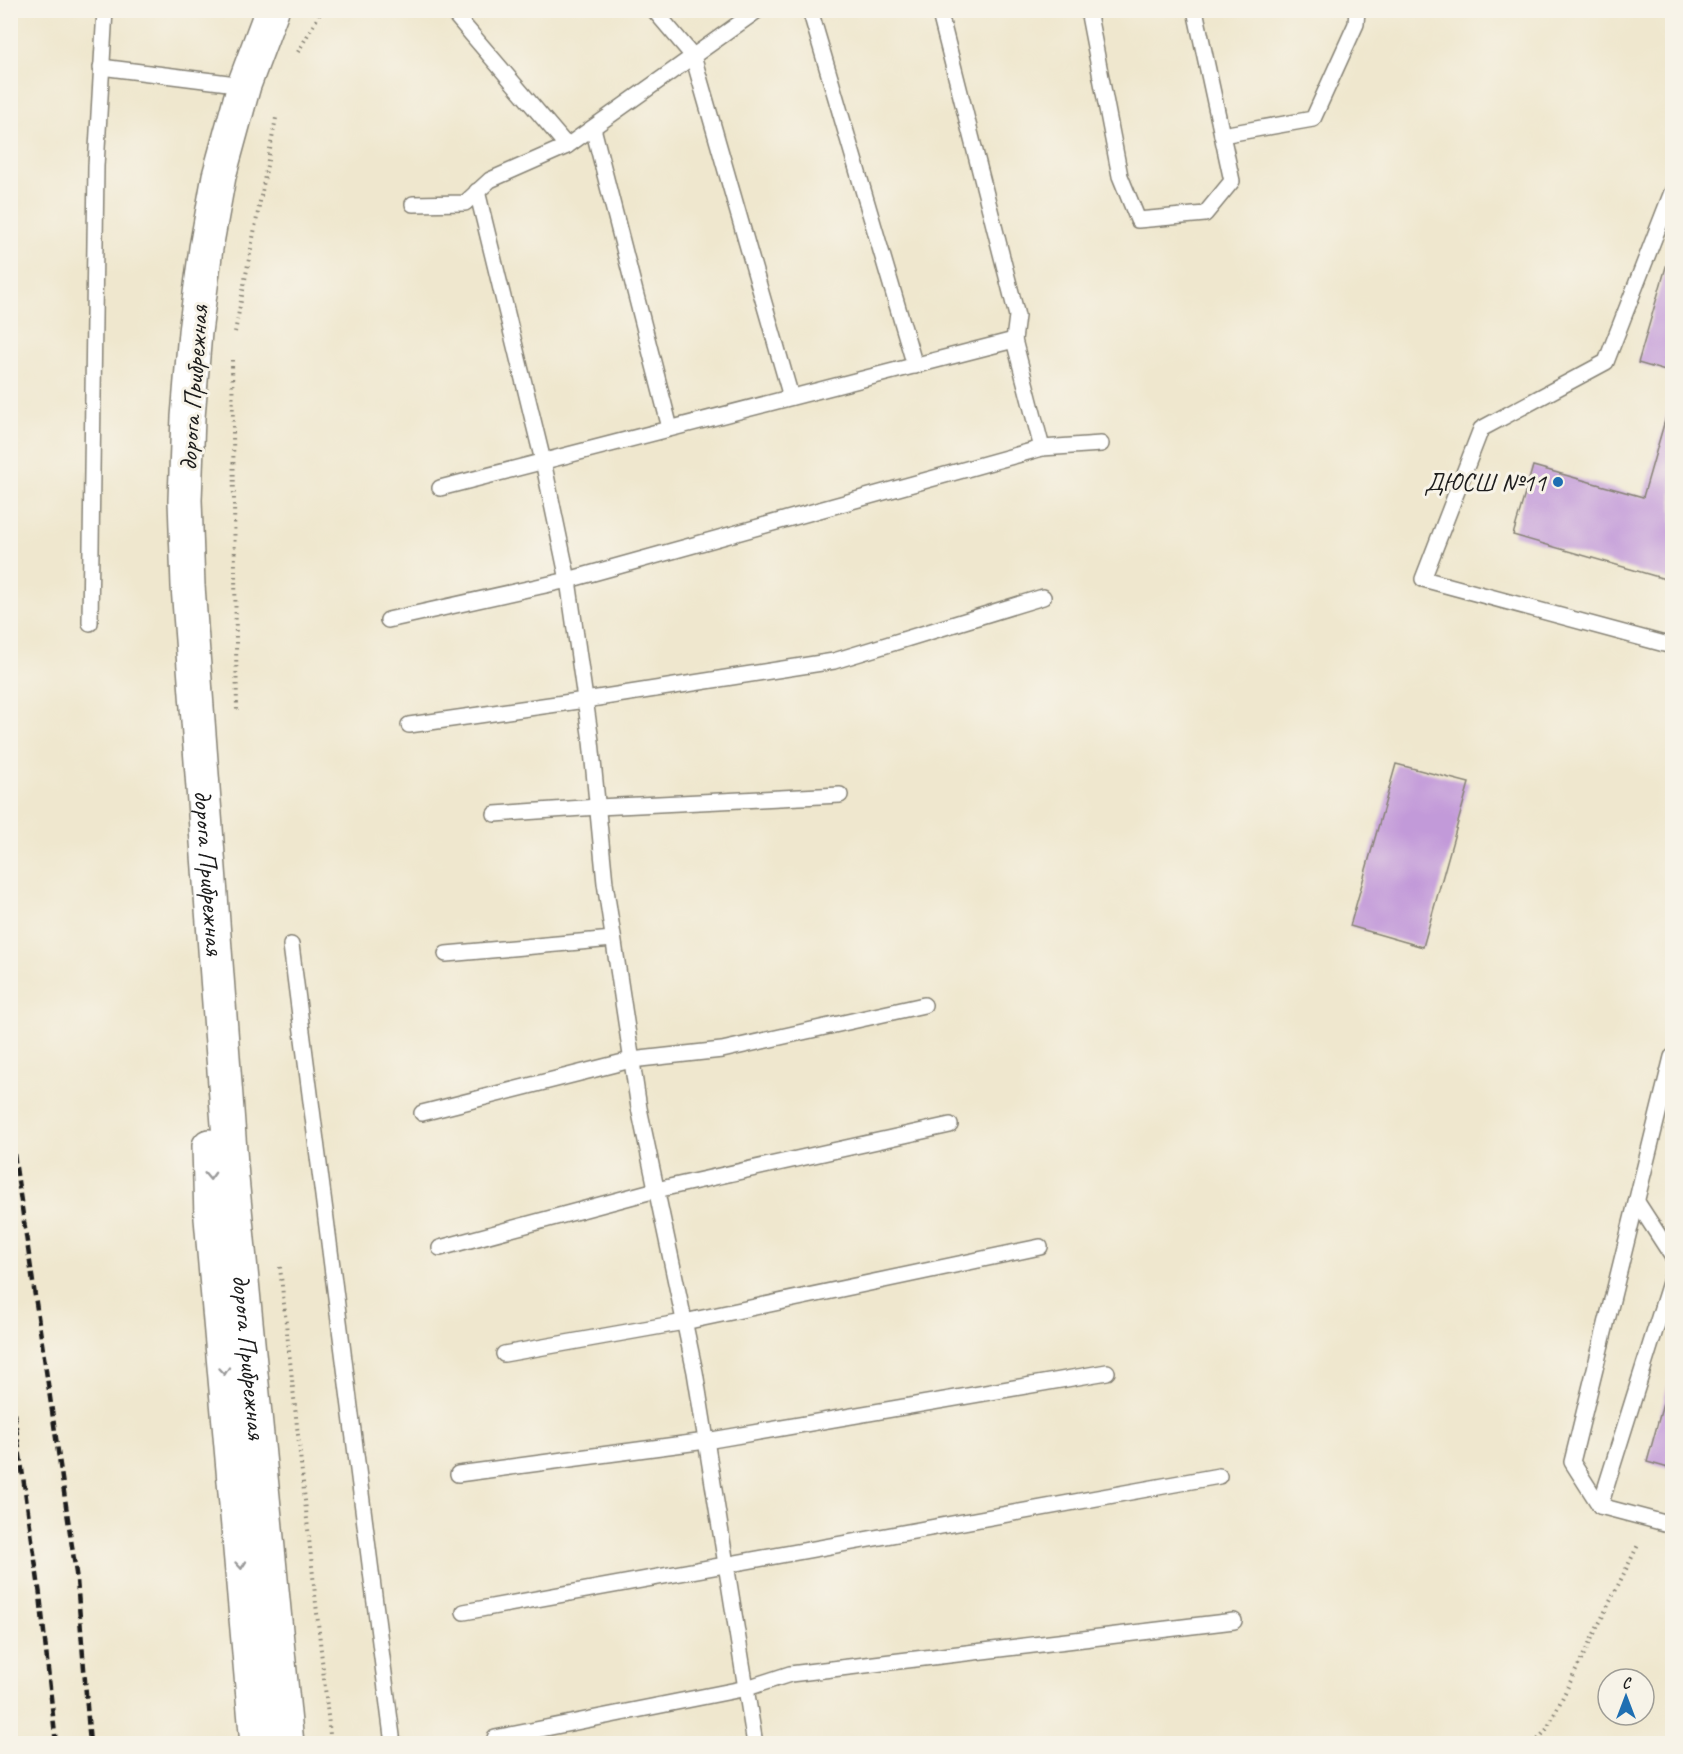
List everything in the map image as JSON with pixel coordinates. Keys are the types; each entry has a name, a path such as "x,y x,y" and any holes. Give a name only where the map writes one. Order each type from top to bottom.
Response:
{"main road":[{"name":"дорога Прибрежная","path":"272,10 244,85 219,176 206,248 195,332 188,417 185,500 188,586 232,1178 287,1743"},
{"path":"207,845 206,1049 211,1218 256,1743"}],"lane":[{"path":"90,623 96,166 105,10"},
{"path":"451,10 567,146"},
{"path":"654,10 693,56 791,397"},
{"path":"413,204 465,203 490,180 567,146 758,10"},
{"path":"810,10 915,366"},
{"path":"939,10 1017,316 1014,340 1042,448"},
{"path":"1088,10 1120,176 1138,220 1205,214 1232,181 1195,10"},
{"path":"1222,135 1313,119 1356,24 1357,10"},
{"path":"100,67 244,85"},
{"path":"592,128 670,428"},
{"path":"477,191 543,461 568,580 585,700 605,883 631,1060 706,1441 755,1743"},
{"path":"1672,192 1606,362 1480,429 1423,579 1672,646"},
{"path":"440,488 1014,340"},
{"path":"388,620 568,580 1042,448 1101,444"},
{"path":"410,725 834,661 1043,597"},
{"path":"495,814 840,795"},
{"path":"446,954 613,939"},
{"path":"291,945 393,1743"},
{"path":"422,1113 631,1060 722,1050 924,1005"},
{"path":"1672,1057 1572,1462 1600,1506 1672,1525"},
{"path":"440,1248 656,1190 950,1125"},
{"path":"1637,1202 1672,1256"},
{"path":"504,1354 684,1322 1040,1247"},
{"path":"1600,1506 1672,1276"},
{"path":"458,1474 706,1441 1107,1372"},
{"path":"464,1612 1219,1476"},
{"path":"495,1738 747,1688 790,1674 1234,1621"}],"path":[{"path":"294,58 322,10"},
{"path":"234,336 277,113"},
{"path":"232,359 237,714"},
{"path":"279,1258 331,1743"},
{"path":"1533,1743 1547,1729 1651,1519"}],"building":[{"path":"1672,246 1672,373 1638,363"},
{"name":"ДЮСШ №11","path":"1672,396 1672,581 1513,535 1533,466 1643,497"},
{"path":"1396,764 1469,783 1423,947 1350,926"},
{"path":"1672,1371 1672,1469 1647,1462"}],"railway":[{"path":"10,1127 77,1580 90,1744"},
{"path":"10,1386 40,1595 56,1744"}],"place":[{"name":"ДЮСШ №11","path":"1558,482"}]}
